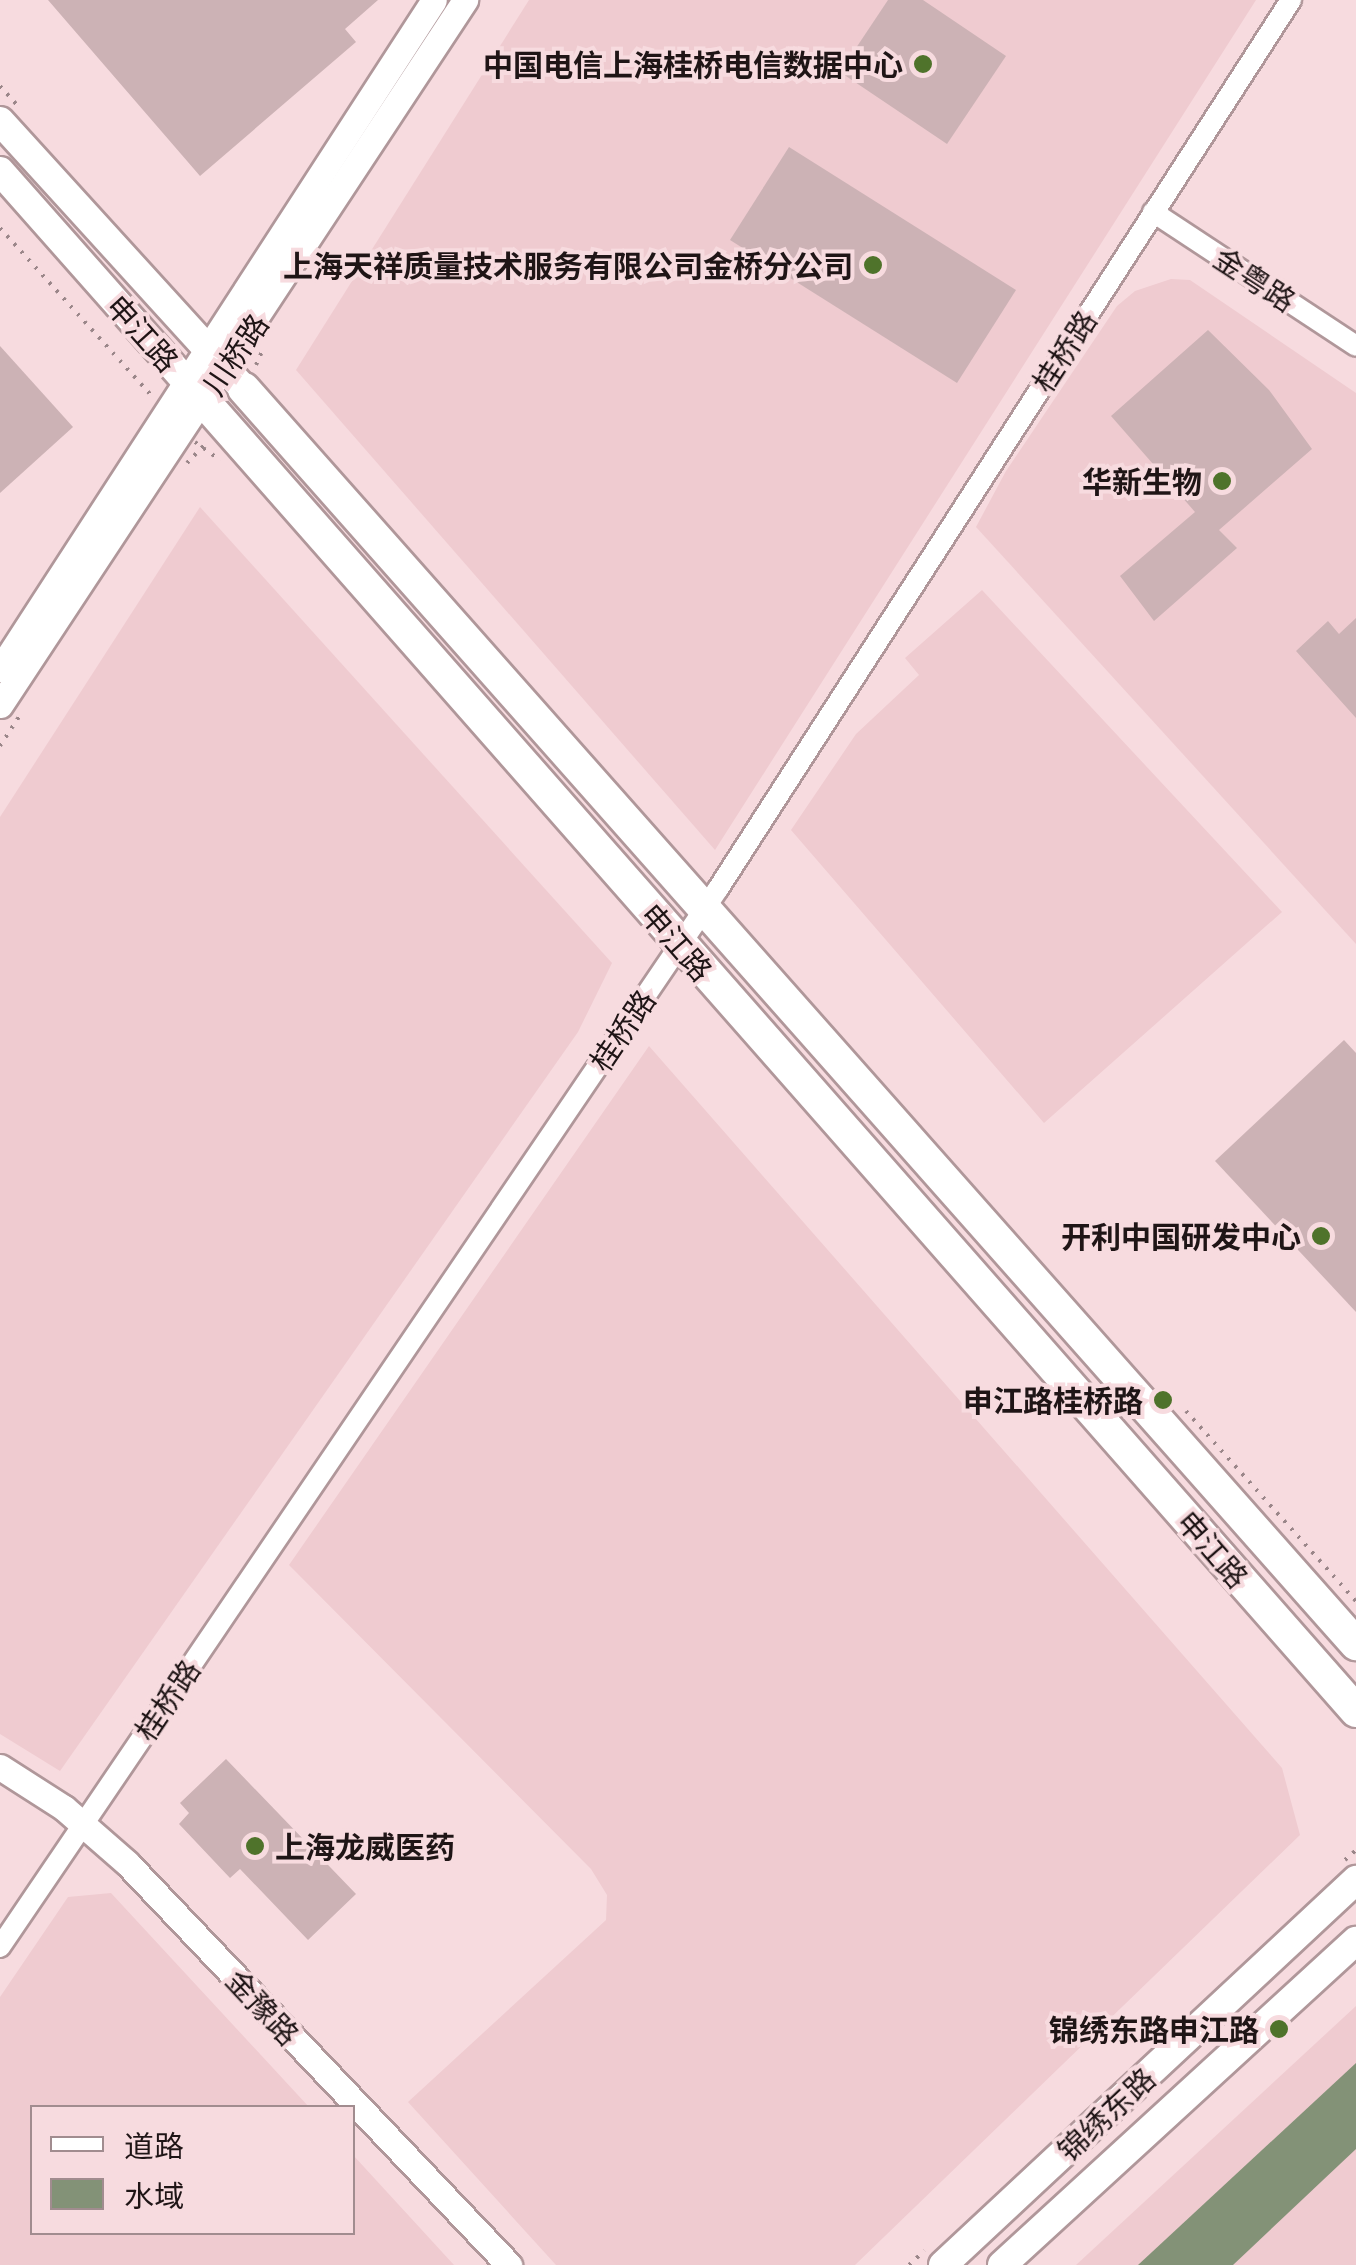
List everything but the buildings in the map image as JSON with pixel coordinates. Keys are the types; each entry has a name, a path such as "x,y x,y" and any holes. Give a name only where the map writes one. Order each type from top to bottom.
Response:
{"main road":[{"name":"申江路","path":"0,121 226,369 1356,1644"},
{"name":"申江路","path":"0,171 1356,1711"},
{"name":"锦绣东路","path":"943,2265 1356,1880"},
{"name":"锦绣东路","path":"1002,2265 1356,1941"}],"street":[{"name":"川桥路","path":"226,369 434,0"},
{"name":"川桥路","path":"0,669 195,392 226,369 465,0"},
{"name":"桂桥路","path":"0,1947 705,908 1291,0"},
{"name":"金粤路","path":"1153,212 1356,346"},
{"name":"川桥路","path":"0,705 195,392"},
{"name":"金豫路","path":"0,1767 83,1824 354,2105"},
{"name":"金豫路","path":"355,2106 509,2265"}],"shaded area":[{"path":"529,0 1256,0 715,850 296,370"},
{"path":"1171,279 1190,280 1356,393 1356,944 976,527 1006,471 1117,306 1135,291"},
{"path":"200,507 612,963 578,1032 60,1771 0,1734 0,817"},
{"path":"982,590 1282,912 1044,1123 791,830 856,734 919,675 905,658"},
{"path":"649,1046 1282,1768 1300,1835 855,2265 556,2265 408,2102 606,1920 607,1895 591,1869 289,1565"},
{"path":"111,1893 307,2105 30,2105 30,2235 355,2235 355,2157 454,2265 0,2265 0,1997 68,1897"},
{"path":"1356,2006 1356,2265 1076,2265"}],"water":[{"path":"1356,2063 1356,2149 1233,2265 1138,2265"}],"place":[{"name":"中国电信上海桂桥电信数据中心","path":"923,64"},
{"name":"上海天祥质量技术服务有限公司金桥分公司","path":"873,265"},
{"name":"华新生物","path":"1222,481"},
{"name":"开利中国研发中心","path":"1321,1236"},
{"name":"申江路桂桥路","path":"1163,1400"},
{"name":"上海龙威医药","path":"255,1846"},
{"name":"锦绣东路申江路","path":"1279,2029"}]}
